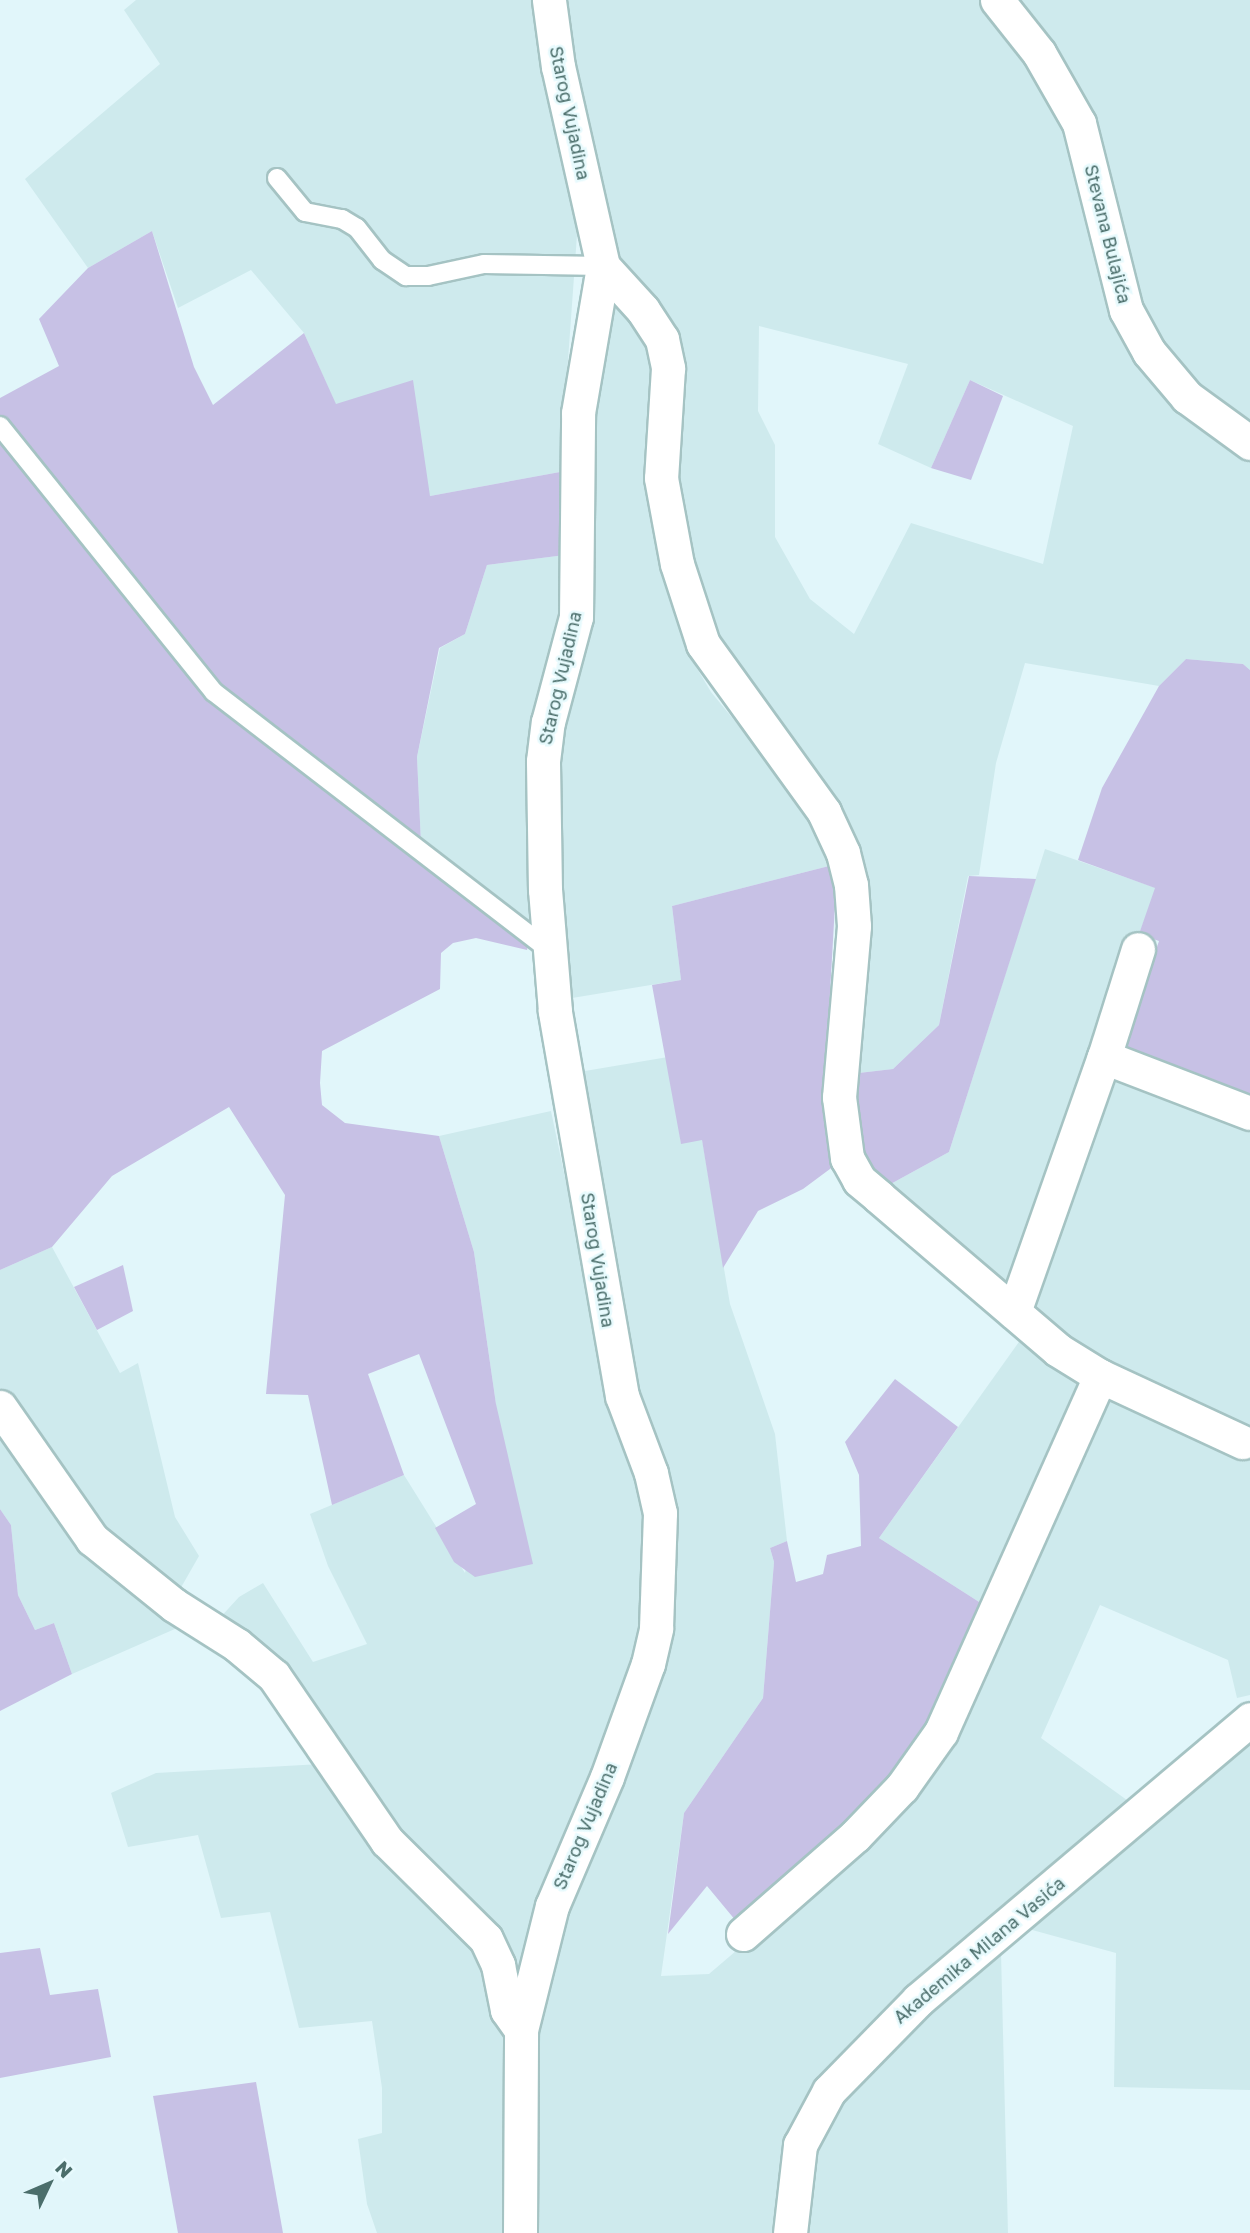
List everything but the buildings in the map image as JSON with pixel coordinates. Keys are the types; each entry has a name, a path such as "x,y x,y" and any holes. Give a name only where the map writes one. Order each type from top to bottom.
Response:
{"street":[{"name":"Starog Vujadina","path":"520,2233 521,2030 552,1906 607,1777 648,1664 656,1628 659,1574 658,1497 622,1396 555,1011 542,761 548,722 576,617 580,577 578,413 603,265 558,67 549,0"},
{"name":"Stevana Bulajića","path":"997,0 1039,53 1079,122 1126,310 1149,352 1187,397 1250,443"},
{"path":"603,265 643,310 662,340 668,368 661,478 677,564 703,644 824,812 843,853 851,885 854,926 839,1097 847,1158 859,1180 1058,1350 1100,1376 1242,1442"},
{"path":"1014,1312 1104,1057 1138,949"},
{"path":"1104,1057 1250,1113"},
{"path":"743,1934 855,1836 902,1787 941,1732 1100,1376"},
{"path":"0,1407 92,1539 174,1605 237,1646 274,1676 387,1841 486,1940 498,1965 507,2010 521,2030"},
{"name":"Akademika Milana Vasića","path":"790,2233 800,2145 829,2091 918,2000 1250,1718"}],"lane":[{"path":"277,178 305,212 342,219 357,228 382,260 406,276 428,276 484,264 603,265"},
{"path":"0,426 214,692 551,951"}],"shaded area":[{"path":"136,0 537,0 579,207 560,472 430,496 336,405 304,333 251,270 178,308 152,231 88,268 25,179 160,64 124,10"},
{"path":"562,0 990,0 1068,109 1124,314 1250,450 1250,670 1243,664 1186,659 1159,686 1025,663 996,763 979,875 968,876 939,1025 893,1069 850,1074 861,904 707,628 671,462 675,432 615,250 585,133","holes":["759,326 908,364 878,444 931,468 970,380 1073,426 1043,564 911,523 854,634 810,599 775,537 775,445 758,411"]},
{"path":"1020,0 1250,0 1250,427 1195,387 1166,351 1136,301 1040,30"},
{"path":"152,231 194,367 213,405 304,333 336,404 413,380 430,496 560,472 565,555 487,565 465,634 439,648 417,757 421,843 532,926 527,950 476,938 453,943 441,953 440,989 322,1051 320,1083 322,1105 345,1123 439,1136 474,1252 496,1404 533,1564 475,1577 454,1562 435,1528 476,1504 419,1354 368,1374 404,1475 332,1505 308,1395 266,1394 285,1195 229,1107 112,1176 52,1247 0,1270 0,398 59,366 39,319 88,268"},
{"path":"613,298 653,342 692,660 711,692 816,820 833,865 672,906 681,980 566,999 552,801 590,442"},
{"path":"970,380 1003,396 971,480 931,468"},
{"path":"565,555 532,926 421,843 417,757 440,648 465,634 487,565"},
{"path":"1186,659 1243,664 1250,670 1250,1099 1122,1050 1159,941 1139,934 1155,888 1078,860 1102,788 1159,686"},
{"path":"1045,849 1156,888 1008,1294 887,1186 949,1152"},
{"path":"833,865 835,905 823,1116 834,1166 803,1189 758,1211 723,1268 702,1140 681,1144 652,985 681,980 672,906"},
{"path":"969,876 1036,879 949,1152 887,1186 864,1154 850,1074 893,1069 939,1025"},
{"path":"668,1057 681,1143 702,1139 730,1304 775,1434 787,1541 770,1548 774,1562 763,1698 684,1813 661,1976 709,1974 866,1840 1104,1404 1112,1397 1250,1455 1250,1695 1237,1698 1228,1660 1100,1605 1041,1738 1131,1803 818,2086 779,2233 531,2233 535,2046 550,1954 662,1656 629,1394 579,1072"},
{"path":"1118,1076 1250,1125 1250,1434 1103,1362 1065,1339 1030,1309"},
{"path":"551,1111 615,1415 624,1449 642,1485 644,1639 521,1975 507,1969 481,1924 217,1621 239,1597 263,1583 313,1662 367,1644 328,1566 310,1514 404,1475 465,1573 496,1404 474,1252 439,1136"},
{"path":"52,1247 120,1373 138,1363 175,1517 199,1556 175,1598 97,1536 0,1395 0,1270"},
{"path":"123,1265 133,1311 97,1330 74,1287"},
{"path":"1021,1339 1086,1381 987,1607 879,1538"},
{"path":"895,1379 958,1427 879,1538 987,1607 935,1717 848,1829 736,1921 707,1886 668,1934 684,1813 763,1698 774,1562 770,1548 787,1541 796,1582 823,1574 827,1555 861,1546 859,1475 845,1442"},
{"path":"0,1423 184,1625 72,1674 54,1623 35,1630 18,1595 11,1525 0,1509"},
{"path":"0,1509 11,1525 18,1595 35,1630 54,1623 72,1674 0,1711"},
{"path":"1250,1737 1250,2090 1114,2087 1116,1953 1025,1928"},
{"path":"321,1764 474,1939 513,2039 509,2233 377,2233 367,2204 358,2139 382,2133 382,2088 372,2021 299,2028 270,1912 221,1918 198,1835 128,1847 111,1793 156,1773"},
{"path":"40,1948 50,1995 98,1989 111,2057 0,2078 0,1953"},
{"path":"1001,1953 1008,2233 802,2233 806,2169 822,2120 951,1985"},
{"path":"256,2082 283,2233 178,2233 153,2096"}]}
